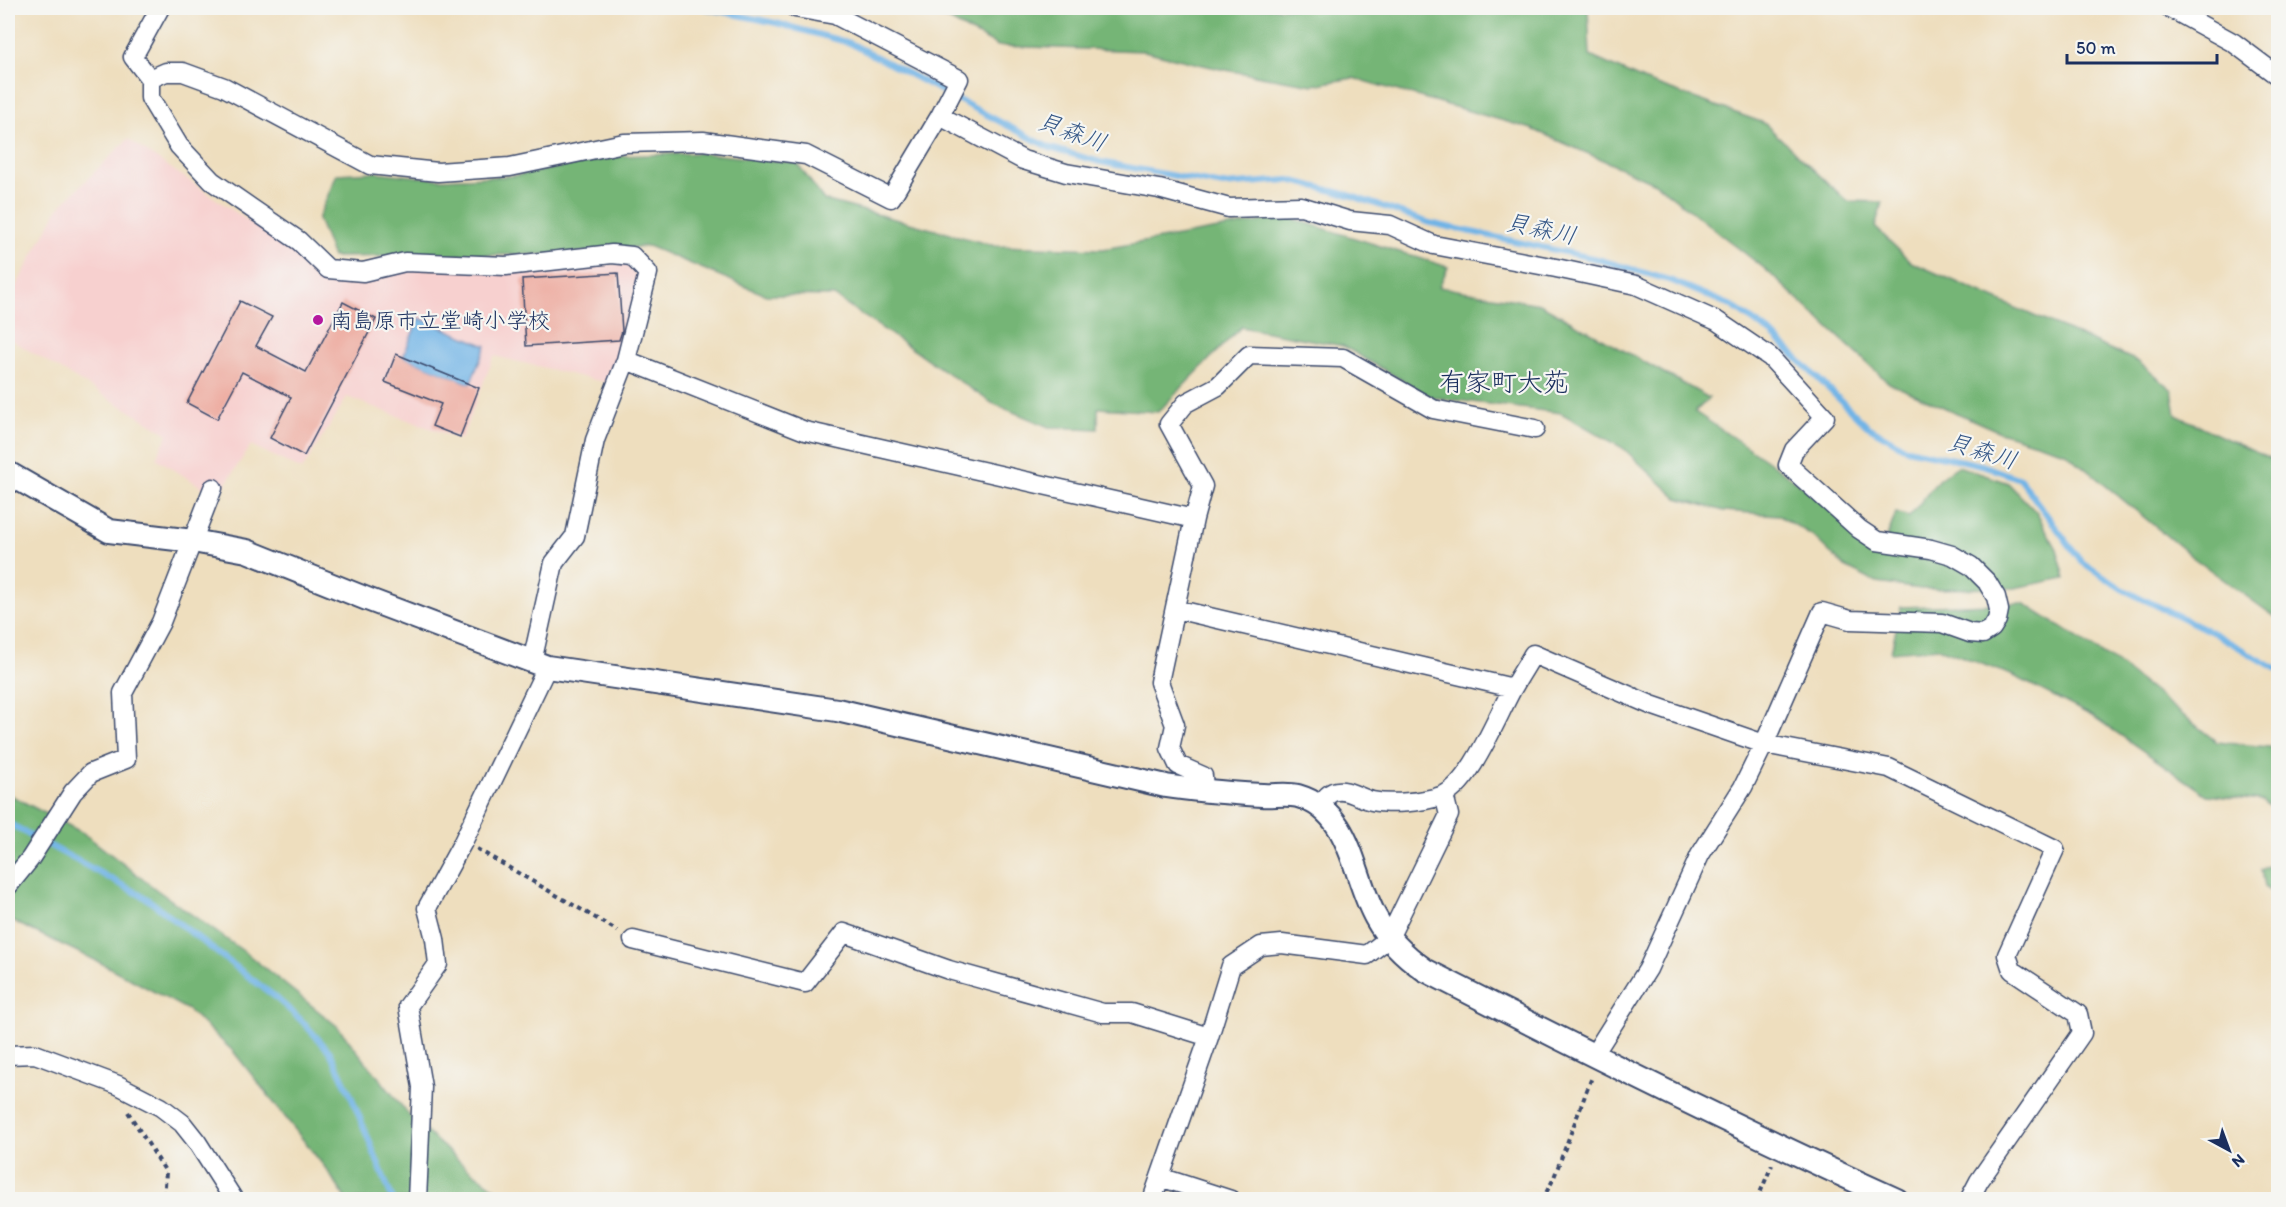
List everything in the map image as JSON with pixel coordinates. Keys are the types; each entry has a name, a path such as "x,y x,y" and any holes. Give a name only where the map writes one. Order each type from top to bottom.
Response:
{"street":[{"path":"160,8 133,57 150,80 150,98 179,146 212,181 299,241 328,269 363,272 405,262 506,266 612,254 632,256 648,273 626,360 595,440 575,536 554,563 539,664 464,842 427,908 435,939 438,964 408,1006 422,1087 417,1200"},
{"path":"150,80 166,72 183,72 224,87 370,165 438,172 510,167 624,144 703,141 806,155 891,198 943,111 959,79 835,15 795,8"},
{"path":"2170,8 2234,43 2278,76"},
{"path":"943,111 1023,160 1066,173 1159,189 1229,208 1301,206 1350,221 1390,225 1434,245 1636,285 1717,321 1770,357 1825,417 1794,450 1788,465 1859,529 1877,541 1931,549 1952,555 1971,566 1987,582 1996,597 1999,610 1992,628 1983,634 1970,633 1942,623 1850,620 1821,612 1743,787 1700,855 1648,969 1596,1057"},
{"path":"1204,792 1203,776 1178,765 1170,748 1175,725 1159,682 1203,486 1168,424 1186,402 1218,386 1249,355 1343,358 1433,409 1535,429"},
{"path":"626,360 805,431 1194,519"},
{"path":"8,473 109,531 193,541 247,551 367,600 539,664 837,710 1166,786 1204,792 1296,796 1320,805 1342,832 1375,916 1389,938 1406,956 1425,970 1780,1148 1897,1200"},
{"path":"8,886 34,852 73,792 91,772 126,759 123,693 161,622 213,488"},
{"path":"1175,609 1513,687"},
{"path":"1320,805 1325,797 1334,792 1346,791 1374,801 1422,801 1444,795 1460,783 1502,713 1513,687 1533,654 1651,705 1764,744 1889,768 2055,849 2007,955 2012,970 2078,1014 2082,1033 1979,1181 1969,1200"},
{"path":"1152,1200 1209,1037 1231,966 1261,946 1282,944 1367,955 1389,938 1449,815 1444,795"},
{"path":"633,940 805,982 844,933 949,970 1103,1014 1132,1013 1209,1037"},
{"path":"8,1054 35,1054 118,1085 160,1107 182,1123 198,1142 234,1200"},
{"path":"1160,1177 1231,1200"}],"path":[{"path":"464,842 502,861 633,940"},
{"path":"1542,1200 1552,1180 1596,1057"},
{"path":"118,1085 116,1093 166,1172 164,1200"},
{"path":"1757,1200 1780,1148"}],"shaded area":[{"name":"南島原市立堂崎小学校","path":"128,139 338,282 407,268 519,271 627,263 640,281 612,384 494,356 461,440 347,397 302,470 251,445 217,497 156,458 168,434 8,338 8,301 59,207"}],"green space":[{"path":"926,8 1588,8 1590,56 1643,80 1764,123 1847,201 1882,202 1875,227 1911,262 2137,361 2172,390 2176,415 2278,463 2278,619 2191,556 2065,452 2000,432 1889,383 1765,269 1655,183 1532,129 1353,78 1313,85 1220,69 1144,51 998,46"},
{"path":"700,153 797,163 824,200 995,246 1103,249 1287,217 1448,267 1439,287 1540,304 1709,398 1695,412 1765,459 1884,545 1896,513 1909,517 1939,479 1958,466 2008,483 2036,512 2057,549 2065,578 2014,588 1921,589 1877,583 1845,567 1812,535 1778,515 1724,511 1677,498 1623,448 1561,413 1431,397 1343,346 1241,327 1158,412 1098,408 1098,429 1049,427 992,403 834,296 766,295 648,246 567,254 333,257 318,219 337,174 375,172 438,179 513,176 621,156"},
{"path":"2023,603 2117,663 2217,742 2278,748 2278,812 2262,801 2207,795 2094,717 2014,676 1939,648 1891,652 1901,607"},
{"path":"8,794 83,833 157,890 246,953 337,1026 413,1120 466,1167 499,1191 547,1195 562,1199 346,1199 327,1170 233,1051 188,1010 99,962 8,919"},
{"path":"2278,860 2278,896 2264,887 2261,870"}],"water":[{"path":"419,318 486,346 470,384 403,357"}],"building":[{"path":"618,273 622,331 619,340 526,346 522,279"},
{"path":"240,301 272,317 256,346 306,372 343,302 376,319 304,456 270,438 291,397 242,372 217,419 187,403"},
{"path":"396,354 479,388 460,437 432,426 441,404 385,382"}],"waterway":[{"name":"貝森川","path":"705,8 776,23 850,43 1050,148 1100,162 1223,185 1289,180 1349,195 1430,223 1597,259 1672,281 1732,306 1772,334 1867,426 1907,449 1982,465 2020,479 2082,562 2122,589 2212,632 2278,670"},
{"path":"8,823 146,898 274,996 301,1020 330,1052 349,1091 393,1200"}],"place":[{"name":"南島原市立堂崎小学校","path":"318,320"}],"district":[{"name":"有家町大苑","path":"1504,382"}]}
